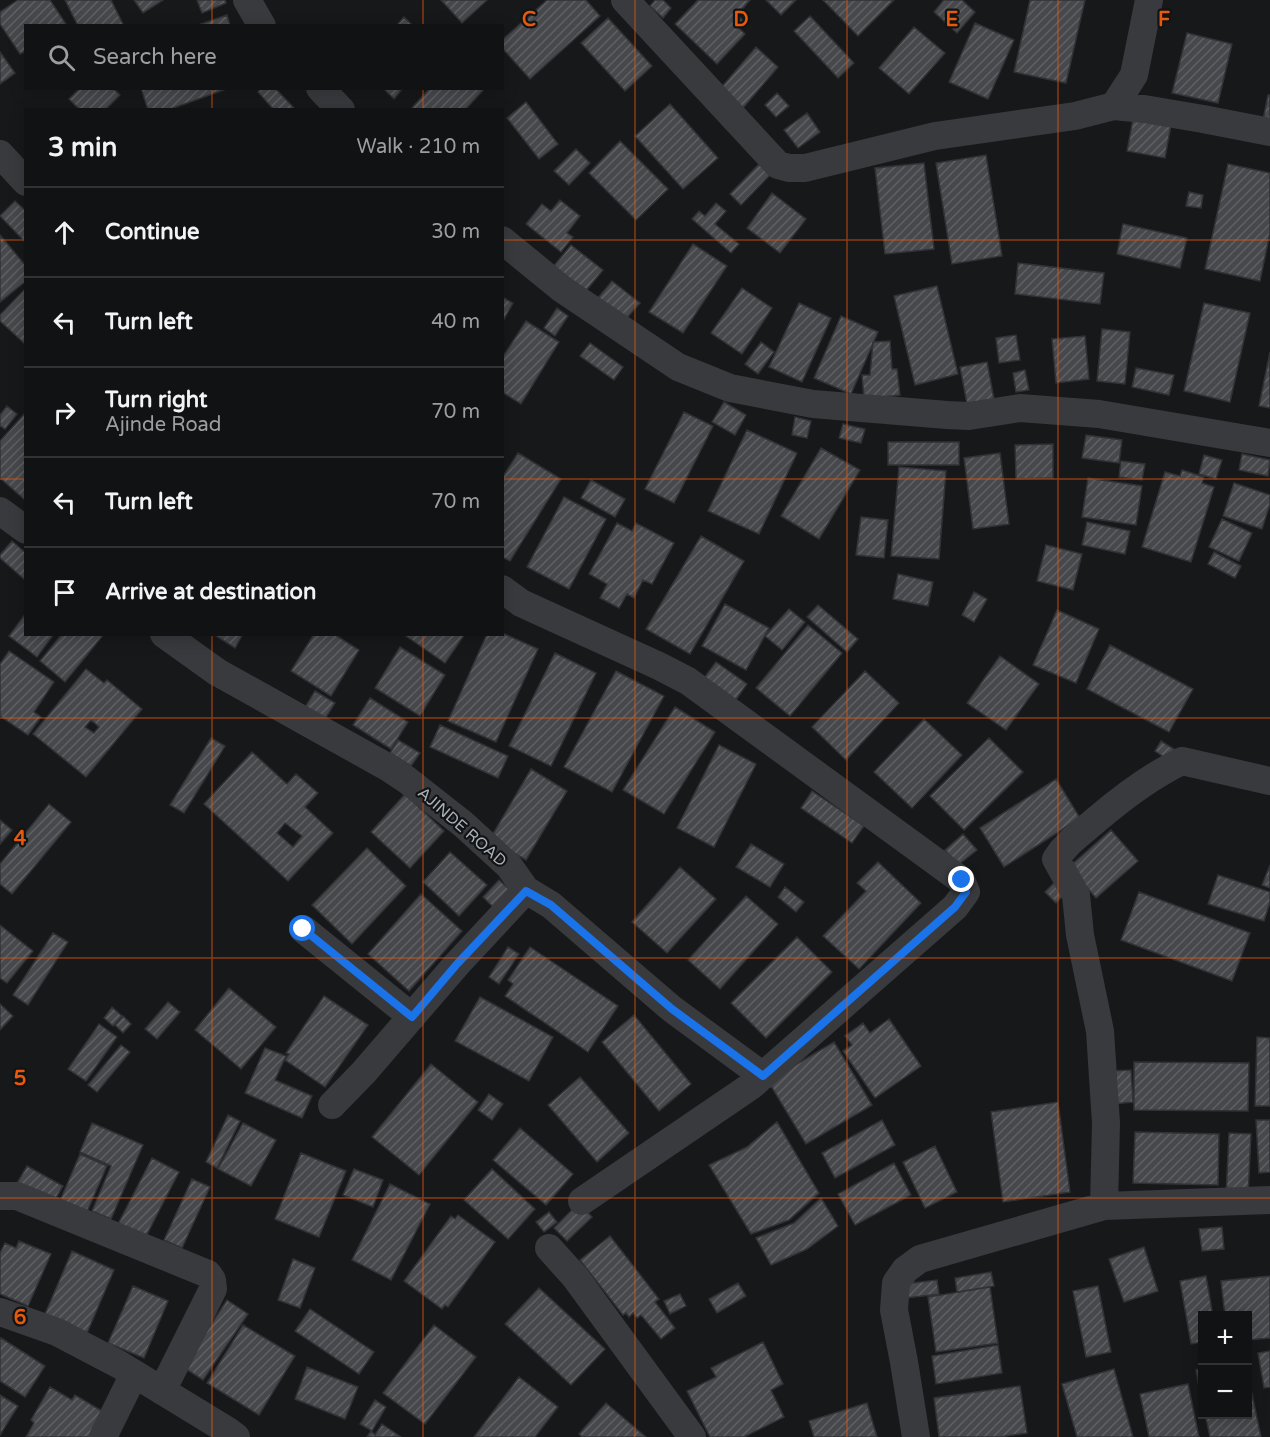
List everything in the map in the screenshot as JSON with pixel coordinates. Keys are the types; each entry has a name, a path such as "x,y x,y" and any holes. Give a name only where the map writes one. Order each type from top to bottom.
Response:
{"street":[{"path":"247,0 261,24"},
{"path":"625,0 778,165 789,168 805,168 935,136 1075,116 1114,106 1144,109 1270,132"},
{"path":"1114,106 1134,75 1149,0"},
{"path":"1134,75 1144,109"},
{"path":"322,90 339,108"},
{"path":"0,154 24,180"},
{"path":"504,242 562,289 678,367 730,388 813,404 947,415 969,416 1020,408 1099,414 1270,443"},
{"path":"0,511 24,529"},
{"path":"504,590 521,603 688,681 962,880 966,892 955,907 742,1093 582,1201"},
{"name":"AJINDE ROAD","path":"167,636 217,672 407,780 463,824 509,866 526,891 551,905 672,1009 763,1076"},
{"path":"1104,1206 1106,1123 1100,1031 1082,946 1076,895 1056,859 1065,846 1129,793 1182,761 1270,780"},
{"path":"332,1105 364,1072 457,964 526,891"},
{"path":"303,929 412,1017"},
{"path":"0,1196 16,1196 208,1274 212,1280 213,1289 162,1391"},
{"path":"916,1437 894,1310 896,1283 905,1270 920,1259 1104,1206 1270,1200"},
{"path":"549,1248 575,1277 693,1437"},
{"path":"0,1312 57,1332 134,1374 236,1437"},
{"path":"103,1437 134,1374"}],"building":[{"path":"18,0 50,0 66,24 24,24 24,52 20,54 0,24 0,12"},
{"path":"65,0 111,0 123,24 77,24"},
{"path":"134,0 163,0 143,13"},
{"path":"197,0 225,0 226,3 202,13"},
{"path":"441,0 487,0 462,23"},
{"path":"547,0 586,0 600,16 530,79 504,50 504,38"},
{"path":"655,0 663,0 671,8 663,18 650,6"},
{"path":"698,0 750,0 737,15 745,22 739,28 745,34 717,64 675,24"},
{"path":"766,0 796,0 781,15"},
{"path":"823,0 894,0 858,36"},
{"path":"944,0 962,0 975,12 957,33 934,12"},
{"path":"1030,0 1085,0 1066,83 1014,72"},
{"path":"227,15 229,24 201,24"},
{"path":"810,16 854,63 838,78 794,31"},
{"path":"404,17 411,24 398,24"},
{"path":"608,18 652,66 625,91 581,43"},
{"path":"975,23 1014,40 988,99 949,82"},
{"path":"914,27 945,53 909,94 879,68"},
{"path":"1187,33 1232,44 1218,103 1172,93"},
{"path":"756,47 778,67 743,108 720,89"},
{"path":"0,52 15,73 0,84"},
{"path":"78,90 115,90 120,95 107,108 78,108 69,99"},
{"path":"142,90 223,90 174,108 147,108"},
{"path":"260,90 277,90 294,108 272,108 258,92"},
{"path":"385,90 401,90 394,99"},
{"path":"428,90 483,90 467,108 412,108"},
{"path":"777,93 789,106 776,117 765,105"},
{"path":"1268,95 1270,95 1270,122 1263,120"},
{"path":"526,102 558,144 539,159 507,118"},
{"path":"670,104 718,158 683,189 635,136"},
{"path":"807,113 820,132 798,148 784,130"},
{"path":"1133,119 1171,125 1165,158 1127,151"},
{"path":"620,141 668,189 636,220 589,173"},
{"path":"576,149 590,163 569,185 554,171"},
{"path":"986,155 1002,256 952,264 936,163"},
{"path":"924,163 934,249 885,254 875,168"},
{"path":"759,164 770,175 741,205 730,194"},
{"path":"1228,164 1270,173 1270,233 1260,281 1205,269"},
{"path":"1189,192 1203,195 1201,208 1186,206"},
{"path":"772,193 806,219 780,253 747,228"},
{"path":"560,200 580,216 567,233 573,237 561,252 526,224 542,204 551,211"},
{"path":"15,201 24,209 24,241 0,216"},
{"path":"716,203 726,211 715,224 739,244 731,253 692,219 699,211 705,216"},
{"path":"1123,224 1187,238 1180,268 1117,254"},
{"path":"0,235 24,264 24,283 0,302"},
{"path":"693,244 727,266 683,333 649,312"},
{"path":"571,245 603,270 585,292 553,267"},
{"path":"1018,263 1104,273 1100,304 1015,294"},
{"path":"612,281 640,303 625,320 598,298"},
{"path":"937,286 958,374 915,385 894,296"},
{"path":"742,288 772,308 742,354 711,333"},
{"path":"24,290 24,343 0,321 0,315"},
{"path":"504,298 513,303 504,319"},
{"path":"799,303 831,318 802,382 769,367"},
{"path":"1204,303 1250,313 1230,402 1184,391"},
{"path":"557,308 568,316 555,336 544,328"},
{"path":"841,316 878,332 851,394 814,378"},
{"path":"526,321 559,342 521,404 504,393 504,355"},
{"path":"1102,329 1130,332 1125,384 1097,381"},
{"path":"1016,335 1020,360 999,363 996,338"},
{"path":"1085,336 1089,379 1056,383 1052,339"},
{"path":"890,341 892,369 897,369 900,395 864,399 862,375 870,375 873,342"},
{"path":"761,342 774,352 758,374 745,364"},
{"path":"590,343 623,367 614,380 580,356"},
{"path":"1270,352 1270,408 1259,406"},
{"path":"987,362 994,399 967,404 960,367"},
{"path":"1136,368 1174,375 1169,395 1132,387"},
{"path":"1025,370 1029,390 1016,392 1013,373"},
{"path":"724,402 746,415 735,435 712,422"},
{"path":"7,406 17,414 5,429 0,426 0,415"},
{"path":"684,412 713,426 674,503 645,489"},
{"path":"24,414 24,499 0,478 0,441"},
{"path":"795,417 811,421 807,438 792,435"},
{"path":"843,424 865,429 861,443 839,438"},
{"path":"747,430 797,453 759,534 708,511"},
{"path":"1086,435 1122,440 1119,463 1082,458"},
{"path":"888,442 959,442 959,465 888,465"},
{"path":"1053,444 1053,478 1016,479 1015,445"},
{"path":"821,448 860,470 819,539 781,516"},
{"path":"518,453 561,479 510,561 504,558 504,475"},
{"path":"1000,453 1009,524 973,529 964,458"},
{"path":"1242,454 1270,460 1268,476 1239,470"},
{"path":"1204,455 1222,460 1216,479 1199,474"},
{"path":"1121,461 1145,464 1142,480 1119,477"},
{"path":"899,467 946,471 939,559 891,556"},
{"path":"1182,470 1204,477 1202,483 1214,487 1191,562 1142,547 1165,472 1180,476"},
{"path":"1088,478 1142,486 1136,525 1082,517"},
{"path":"591,480 625,499 615,517 581,498"},
{"path":"1234,483 1270,495 1270,504 1262,529 1223,516"},
{"path":"564,497 606,519 569,589 527,567"},
{"path":"861,517 888,520 884,558 856,555"},
{"path":"1222,519 1252,533 1239,561 1209,547"},
{"path":"1087,522 1130,531 1125,554 1082,545"},
{"path":"617,523 632,531 636,523 674,543 652,584 643,580 634,598 627,594 619,608 600,598 607,584 589,574"},
{"path":"701,536 744,561 690,654 646,629"},
{"path":"12,541 24,551 24,579 0,558"},
{"path":"1046,545 1082,554 1073,590 1037,581"},
{"path":"1214,552 1241,566 1235,578 1208,564"},
{"path":"898,574 933,582 928,606 893,599"},
{"path":"974,592 987,599 974,622 962,615"},
{"path":"725,604 769,628 746,670 702,646"},
{"path":"818,605 858,639 847,652 807,617"},
{"path":"789,609 805,622 782,650 765,636"},
{"path":"1057,610 1099,629 1076,683 1033,665"},
{"path":"24,616 24,636 53,636 37,657 9,636"},
{"path":"808,625 842,653 790,716 756,688"},
{"path":"504,634 538,649 496,742 448,721 486,636 504,636"},
{"path":"60,636 102,636 65,682 40,661"},
{"path":"216,636 242,636 235,648"},
{"path":"313,636 337,636 359,650 331,696 291,671"},
{"path":"406,636 464,636 445,663"},
{"path":"1110,645 1193,689 1169,732 1087,689"},
{"path":"400,647 445,675 420,716 375,688"},
{"path":"9,651 54,682 34,712 41,717 28,735 0,716 0,664"},
{"path":"555,653 596,673 551,766 509,746"},
{"path":"1000,656 1039,684 1006,730 967,703"},
{"path":"716,662 747,684 735,701 704,678"},
{"path":"86,669 104,683 107,680 142,709 86,777 33,734","holes":["91,720 99,727 94,733 85,727"]},
{"path":"616,671 664,696 612,792 564,767"},
{"path":"865,671 899,703 846,760 812,727"},
{"path":"315,691 335,703 323,722 304,709"},
{"path":"370,698 408,722 391,749 353,725"},
{"path":"675,707 715,732 664,814 623,790"},
{"path":"924,719 962,755 912,808 874,772"},
{"path":"440,725 508,756 498,778 430,747"},
{"path":"211,738 225,746 184,813 170,805"},
{"path":"989,738 1023,772 964,830 930,796"},
{"path":"398,740 420,753 411,766 390,753"},
{"path":"1161,741 1177,751 1170,761 1155,751"},
{"path":"719,745 756,764 714,847 677,828"},
{"path":"252,752 287,784 296,774 318,793 305,807 333,833 288,881 204,804","holes":["285,823 302,836 293,847 277,833"]},
{"path":"531,769 567,791 526,860 490,839"},
{"path":"1056,779 1080,818 1004,867 980,828"},
{"path":"812,791 864,826 852,843 801,808"},
{"path":"405,794 444,831 410,868 371,832"},
{"path":"49,804 71,822 12,894 0,884 0,864"},
{"path":"0,820 12,830 0,844"},
{"path":"1111,830 1138,861 1096,898 1069,867"},
{"path":"963,834 977,850 958,865 945,850"},
{"path":"751,844 784,864 770,887 736,867"},
{"path":"367,848 406,886 352,944 312,905"},
{"path":"450,852 487,885 459,916 423,882"},
{"path":"878,862 921,903 859,969 823,936 866,891 857,883"},
{"path":"1270,865 1270,888 1262,885"},
{"path":"680,867 716,899 667,953 632,922"},
{"path":"1218,875 1270,892 1270,902 1264,921 1208,904"},
{"path":"1058,879 1069,889 1056,903 1045,892"},
{"path":"499,880 510,890 494,908 483,897"},
{"path":"785,887 804,902 796,912 778,897"},
{"path":"1139,892 1250,933 1232,981 1121,940"},
{"path":"421,894 462,931 409,991 368,954"},
{"path":"746,896 778,924 720,989 688,960"},
{"path":"0,925 33,951 7,983 0,978"},
{"path":"53,933 68,942 28,1005 13,995"},
{"path":"797,937 832,972 766,1038 731,1003"},
{"path":"508,947 519,954 499,984 489,977"},
{"path":"530,947 618,1006 588,1052 505,996 513,984 508,980"},
{"path":"229,988 276,1027 241,1069 195,1030"},
{"path":"324,996 368,1025 325,1087 285,1060 289,1054 286,1053"},
{"path":"480,997 553,1037 529,1081 455,1041"},
{"path":"168,1002 180,1012 157,1039 145,1029"},
{"path":"0,1004 13,1016 0,1030"},
{"path":"112,1007 122,1016 113,1026 104,1018"},
{"path":"634,1015 691,1084 659,1111 602,1042"},
{"path":"123,1016 131,1024 123,1033 115,1025"},
{"path":"889,1019 921,1066 875,1098 843,1051 852,1045 845,1036 863,1023 870,1033"},
{"path":"99,1024 117,1037 86,1081 68,1069"},
{"path":"1257,1037 1270,1038 1270,1106 1255,1106"},
{"path":"834,1042 872,1105 806,1144 768,1081"},
{"path":"121,1045 130,1052 97,1092 88,1085"},
{"path":"265,1048 286,1056 275,1080 312,1096 302,1118 245,1093"},
{"path":"1134,1062 1249,1063 1248,1111 1134,1110"},
{"path":"431,1064 478,1102 419,1175 372,1137"},
{"path":"1131,1070 1133,1102 1113,1104 1112,1071"},
{"path":"580,1077 629,1133 597,1162 548,1105"},
{"path":"489,1094 503,1104 492,1120 478,1110"},
{"path":"1058,1102 1070,1192 1003,1202 991,1112"},
{"path":"228,1115 240,1121 217,1168 206,1162"},
{"path":"882,1120 895,1145 835,1178 822,1153"},
{"path":"1256,1120 1270,1120 1270,1172 1259,1173"},
{"path":"777,1122 819,1193 789,1220 751,1234 709,1165 747,1147"},
{"path":"92,1123 143,1145 111,1219 92,1211 111,1166 80,1152"},
{"path":"243,1123 276,1140 251,1186 218,1169"},
{"path":"520,1128 573,1174 546,1205 493,1160"},
{"path":"1135,1132 1219,1134 1218,1185 1133,1183"},
{"path":"1229,1133 1251,1134 1248,1197 1226,1196"},
{"path":"935,1146 957,1192 925,1208 903,1162"},
{"path":"301,1153 346,1171 319,1237 275,1219"},
{"path":"80,1154 107,1166 86,1214 59,1203"},
{"path":"152,1158 179,1172 142,1244 115,1230"},
{"path":"894,1163 911,1195 855,1225 838,1194"},
{"path":"27,1166 63,1186 52,1205 16,1185"},
{"path":"354,1169 383,1180 373,1207 343,1195"},
{"path":"492,1169 535,1209 508,1239 464,1200"},
{"path":"192,1179 210,1187 182,1248 164,1240"},
{"path":"390,1184 430,1204 391,1280 352,1260"},
{"path":"821,1198 838,1226 807,1249 771,1265 756,1238 794,1223"},
{"path":"579,1203 592,1217 567,1241 554,1228"},
{"path":"549,1212 557,1222 544,1232 536,1222"},
{"path":"458,1215 495,1242 448,1307 445,1305 442,1309 404,1281 451,1216 455,1219"},
{"path":"1222,1227 1224,1249 1202,1251 1199,1229"},
{"path":"610,1236 659,1299 655,1302 675,1328 661,1339 641,1315 637,1318 633,1313 629,1317 626,1313 623,1315 580,1260"},
{"path":"19,1241 51,1254 28,1306 0,1294 0,1253 5,1243 16,1248"},
{"path":"1144,1247 1158,1291 1124,1302 1109,1259"},
{"path":"72,1251 114,1270 87,1333 45,1314"},
{"path":"293,1259 315,1268 300,1308 278,1300"},
{"path":"991,1272 994,1286 957,1292 955,1278"},
{"path":"1206,1276 1212,1311 1198,1311 1198,1343 1191,1344 1180,1281"},
{"path":"1270,1276 1270,1338 1252,1340 1252,1311 1224,1311 1221,1281"},
{"path":"937,1280 939,1294 906,1298 904,1284"},
{"path":"738,1283 746,1296 717,1313 709,1299"},
{"path":"133,1286 168,1301 144,1358 108,1343"},
{"path":"1098,1286 1111,1352 1086,1357 1073,1291"},
{"path":"990,1287 998,1343 936,1352 928,1297"},
{"path":"539,1288 605,1349 571,1385 505,1324"},
{"path":"680,1294 686,1306 670,1314 664,1301"},
{"path":"227,1300 248,1314 203,1380 183,1367"},
{"path":"310,1309 374,1352 359,1374 295,1331"},
{"path":"243,1325 295,1356 259,1415 207,1383"},
{"path":"434,1325 476,1357 425,1424 383,1393"},
{"path":"1,1338 45,1366 25,1397 0,1381"},
{"path":"763,1342 783,1384 771,1390 784,1417 744,1437 710,1437 687,1391 716,1377 711,1368"},
{"path":"998,1345 1002,1373 936,1384 932,1356"},
{"path":"1270,1351 1270,1387 1264,1388 1258,1353"},
{"path":"307,1367 358,1387 345,1419 295,1399"},
{"path":"1114,1369 1133,1437 1077,1437 1062,1384"},
{"path":"519,1377 558,1407 535,1437 474,1437"},
{"path":"1188,1384 1199,1437 1149,1437 1140,1394"},
{"path":"1020,1386 1027,1433 1000,1437 939,1437 934,1398"},
{"path":"50,1387 72,1400 75,1395 107,1414 94,1437 26,1437 34,1423 31,1420"},
{"path":"1252,1394 1261,1437 1210,1437 1206,1419 1252,1419"},
{"path":"0,1395 18,1406 0,1435"},
{"path":"375,1400 386,1407 372,1431 360,1424"},
{"path":"606,1403 646,1437 582,1437 579,1434"},
{"path":"867,1403 877,1437 814,1437 809,1421"},
{"path":"382,1424 401,1437 367,1437 371,1431 375,1435"}],"route":[{"path":"303,929 412,1017 457,964 526,891 551,905 672,1009 763,1076 955,907 966,892 962,880"}]}
